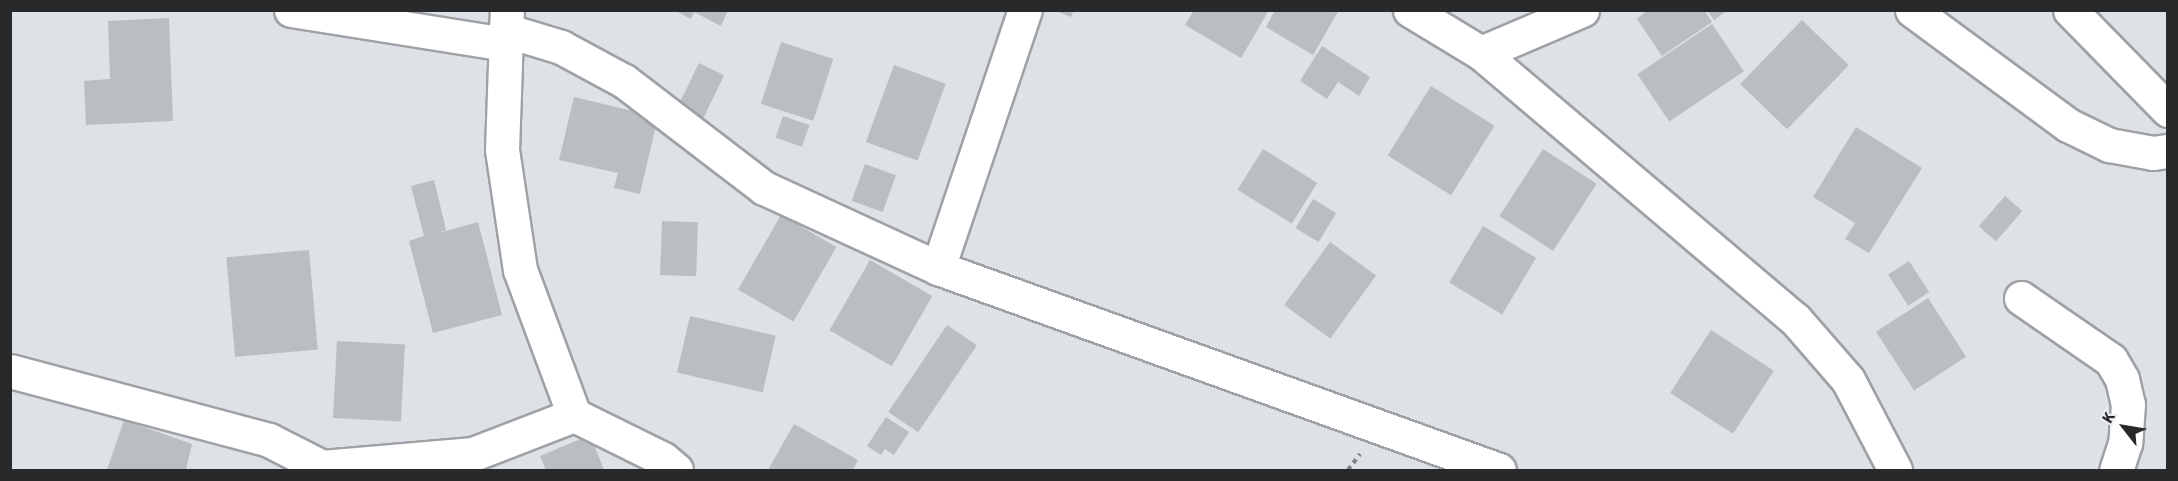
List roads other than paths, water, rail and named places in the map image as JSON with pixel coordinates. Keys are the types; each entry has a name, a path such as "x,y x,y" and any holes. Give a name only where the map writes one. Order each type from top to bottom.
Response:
{"street":[{"path":"291,10 506,28 561,47 614,75 764,188 938,268 1499,471"},
{"path":"938,268 1025,10"},
{"path":"1410,10 1481,54 1795,319 1848,380 1896,471"},
{"path":"1481,54 1582,10"},
{"path":"1912,10 2068,125 2109,145 2152,153 2168,151"},
{"path":"2070,10 2168,111"},
{"path":"506,28 502,150 520,270 574,415 663,459 676,471"},
{"path":"2022,298 2111,360 2122,379 2128,404 2126,433 2116,471"},
{"path":"10,371 269,440 318,469 473,454 574,415"}]}
